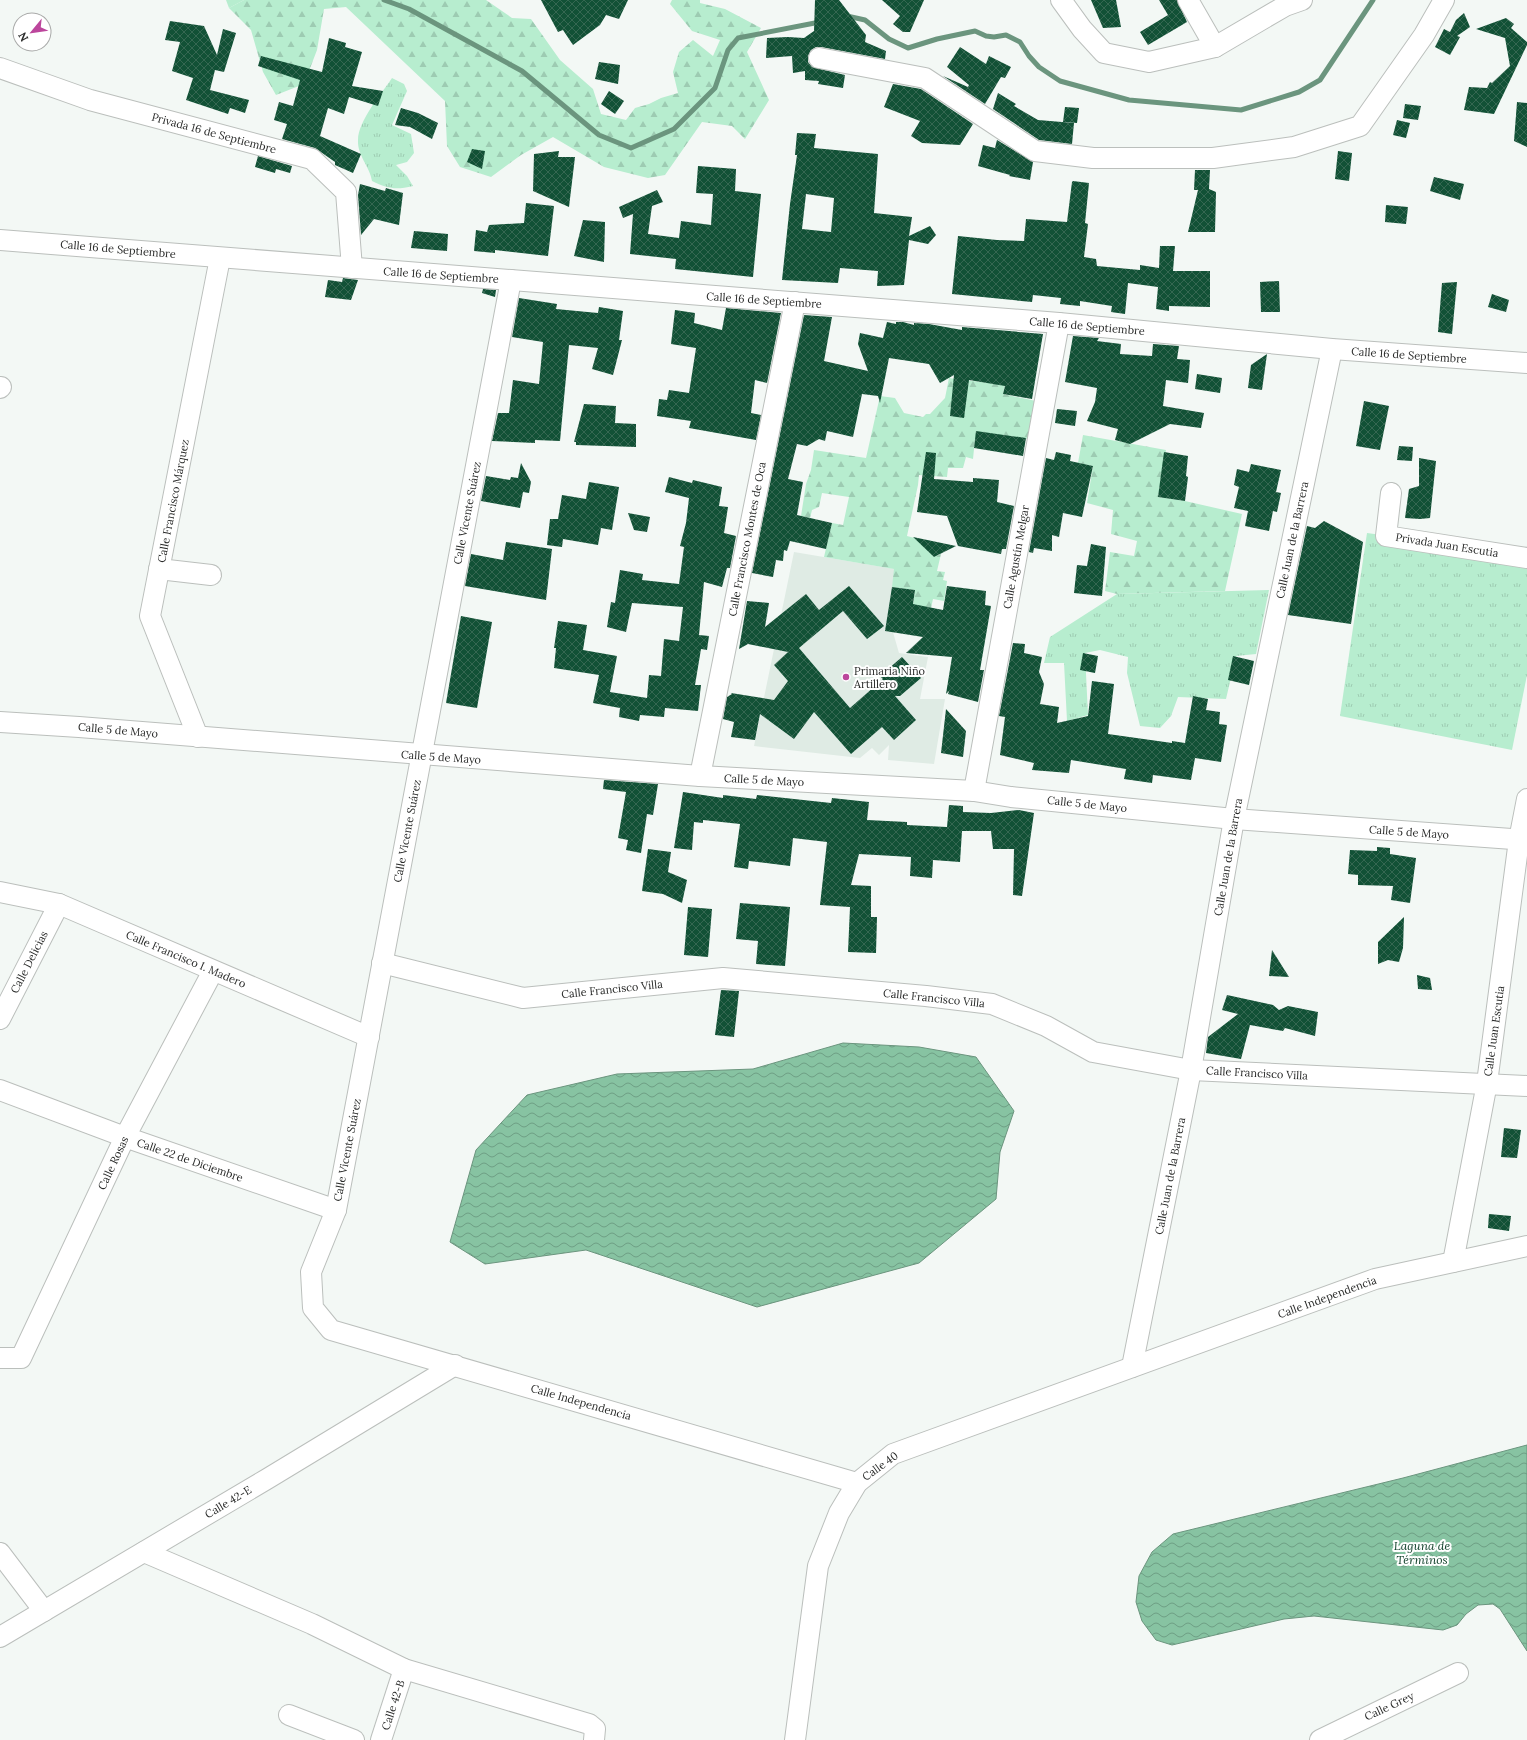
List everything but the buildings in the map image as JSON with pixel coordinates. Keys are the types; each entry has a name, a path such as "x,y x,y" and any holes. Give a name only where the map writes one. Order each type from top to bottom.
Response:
{"street":[{"path":"1061,0 1082,29 1104,53 1149,62 1215,47 1289,2"},
{"path":"1188,0 1215,47"},
{"path":"819,58 925,78 1035,151 1093,158 1213,158 1294,147 1360,126 1424,35 1444,0"},
{"name":"Privada 16 de Septiembre","path":"0,68 90,100 312,158 346,192 352,268"},
{"name":"Calle 16 de Septiembre","path":"0,240 1059,323 1332,349 1527,363"},
{"name":"Calle Francisco Márquez","path":"198,737 150,616 220,258"},
{"name":"Calle Vicente Suárez","path":"313,1308 311,1272 336,1210 511,280"},
{"name":"Calle Francisco Montes de Oca","path":"700,776 795,302"},
{"name":"Calle Agustín Melgar","path":"974,791 1059,323"},
{"name":"Calle Juan de la Barrera","path":"1132,1367 1191,1070 1234,819 1332,349"},
{"name":"Privada Juan Escutia","path":"1391,493 1386,536 1527,558"},
{"path":"159,569 211,575"},
{"name":"Calle 5 de Mayo","path":"0,722 700,776 974,791 1011,797 1234,819 1523,840"},
{"name":"Calle Juan Escutia","path":"1453,1262 1487,1083 1523,840 1527,799"},
{"name":"Calle Francisco I. Madero","path":"0,892 59,904 368,1037"},
{"name":"Calle Delicias","path":"0,1019 59,904"},
{"name":"Calle Francisco Villa","path":"382,963 523,998 724,978 926,996 992,1004 1046,1026 1093,1052 1191,1070 1527,1086"},
{"name":"Calle Rosas","path":"0,1358 20,1358 125,1137 213,971"},
{"name":"Calle 22 de Diciembre","path":"0,1090 125,1137 336,1210"},
{"name":"Calle Independencia","path":"1132,1367 1375,1279 1527,1246"},
{"name":"Calle Independencia","path":"313,1308 331,1330 857,1483"},
{"name":"Calle 42-E","path":"0,1637 267,1479 455,1365"},
{"name":"Calle 40","path":"795,1740 818,1566 839,1513 857,1483 893,1454 1132,1367"},
{"path":"144,1552 312,1624 404,1670 589,1724 595,1729 594,1738"},
{"path":"0,1553 44,1611"},
{"name":"Calle 42-B","path":"381,1740 404,1670"},
{"name":"Calle Grey","path":"1320,1740 1338,1735 1458,1673"},
{"path":"289,1715 354,1740"}],"shaded area":[{"name":"Primaria Niño Artillero","path":"794,552 895,569 888,615 899,653 928,657 920,699 945,699 934,764 888,760 889,745 879,755 872,748 860,758 754,746"}],"green space":[{"path":"226,0 244,0 229,8"},
{"path":"244,0 486,0 512,18 531,19 560,60 593,89 601,114 626,120 635,108 678,93 673,72 679,52 693,40 713,56 720,40 692,31 670,4 672,0 700,0 700,3 725,9 761,28 747,52 769,100 745,139 732,126 702,122 665,175 648,178 604,167 553,137 521,155 491,177 460,167 447,146 445,101 346,7 324,9 317,50 304,84 276,95 263,72 251,30 229,8"},
{"path":"392,78 404,84 407,91 392,125 411,134 414,153 407,162 396,165 407,176 413,186 402,188 383,186 372,181 369,171 359,151 358,145 359,132 366,116"},
{"path":"949,378 1005,385 1003,394 1036,401 1028,439 985,433 983,440 975,439 973,459 966,457 963,468 948,468 947,477 919,475 907,536 922,540 922,545 934,557 941,554 937,571 945,572 943,580 947,581 944,601 933,599 931,608 913,605 915,590 892,587 894,569 824,557 832,523 843,525 849,497 822,493 819,507 812,510 810,518 801,516 806,484 811,470 814,450 866,458 880,396 895,398 904,413 923,417 926,414 930,414 945,398"},
{"path":"1083,435 1166,450 1158,497 1185,501 1242,514 1225,591 1117,594 1105,591 1110,552 1134,556 1137,541 1111,534 1113,510 1087,503 1093,466 1078,463"},
{"path":"1367,533 1527,555 1527,675 1512,750 1340,716"},
{"path":"1269,590 1256,654 1236,656 1226,699 1178,697 1171,716 1160,728 1140,726 1127,673 1128,657 1100,650 1085,653 1088,715 1067,721 1064,663 1044,663 1050,637 1117,594"}],"water":[{"path":"843,1043 919,1047 976,1057 1014,1111 1000,1152 996,1199 919,1263 757,1307 586,1250 485,1264 450,1242 476,1150 527,1095 617,1074 753,1069"},
{"name":"Laguna de Términos","path":"1527,1445 1527,1651 1500,1609 1493,1604 1478,1605 1466,1614 1457,1625 1443,1630 1314,1616 1284,1619 1172,1645 1156,1640 1142,1621 1136,1602 1139,1576 1152,1552 1173,1534 1403,1478"}],"waterway":[{"path":"384,0 409,9 522,71 599,135 631,148 674,129 715,88 728,50 738,38 820,22"},
{"path":"847,16 865,20 889,39 908,48 937,39 975,31 986,36 994,37 1006,35 1020,42 1029,56 1039,67 1060,81 1129,100 1241,110 1299,92 1320,80 1373,0"}],"place":[{"name":"Primaria Niño Artillero","path":"846,677"}]}
